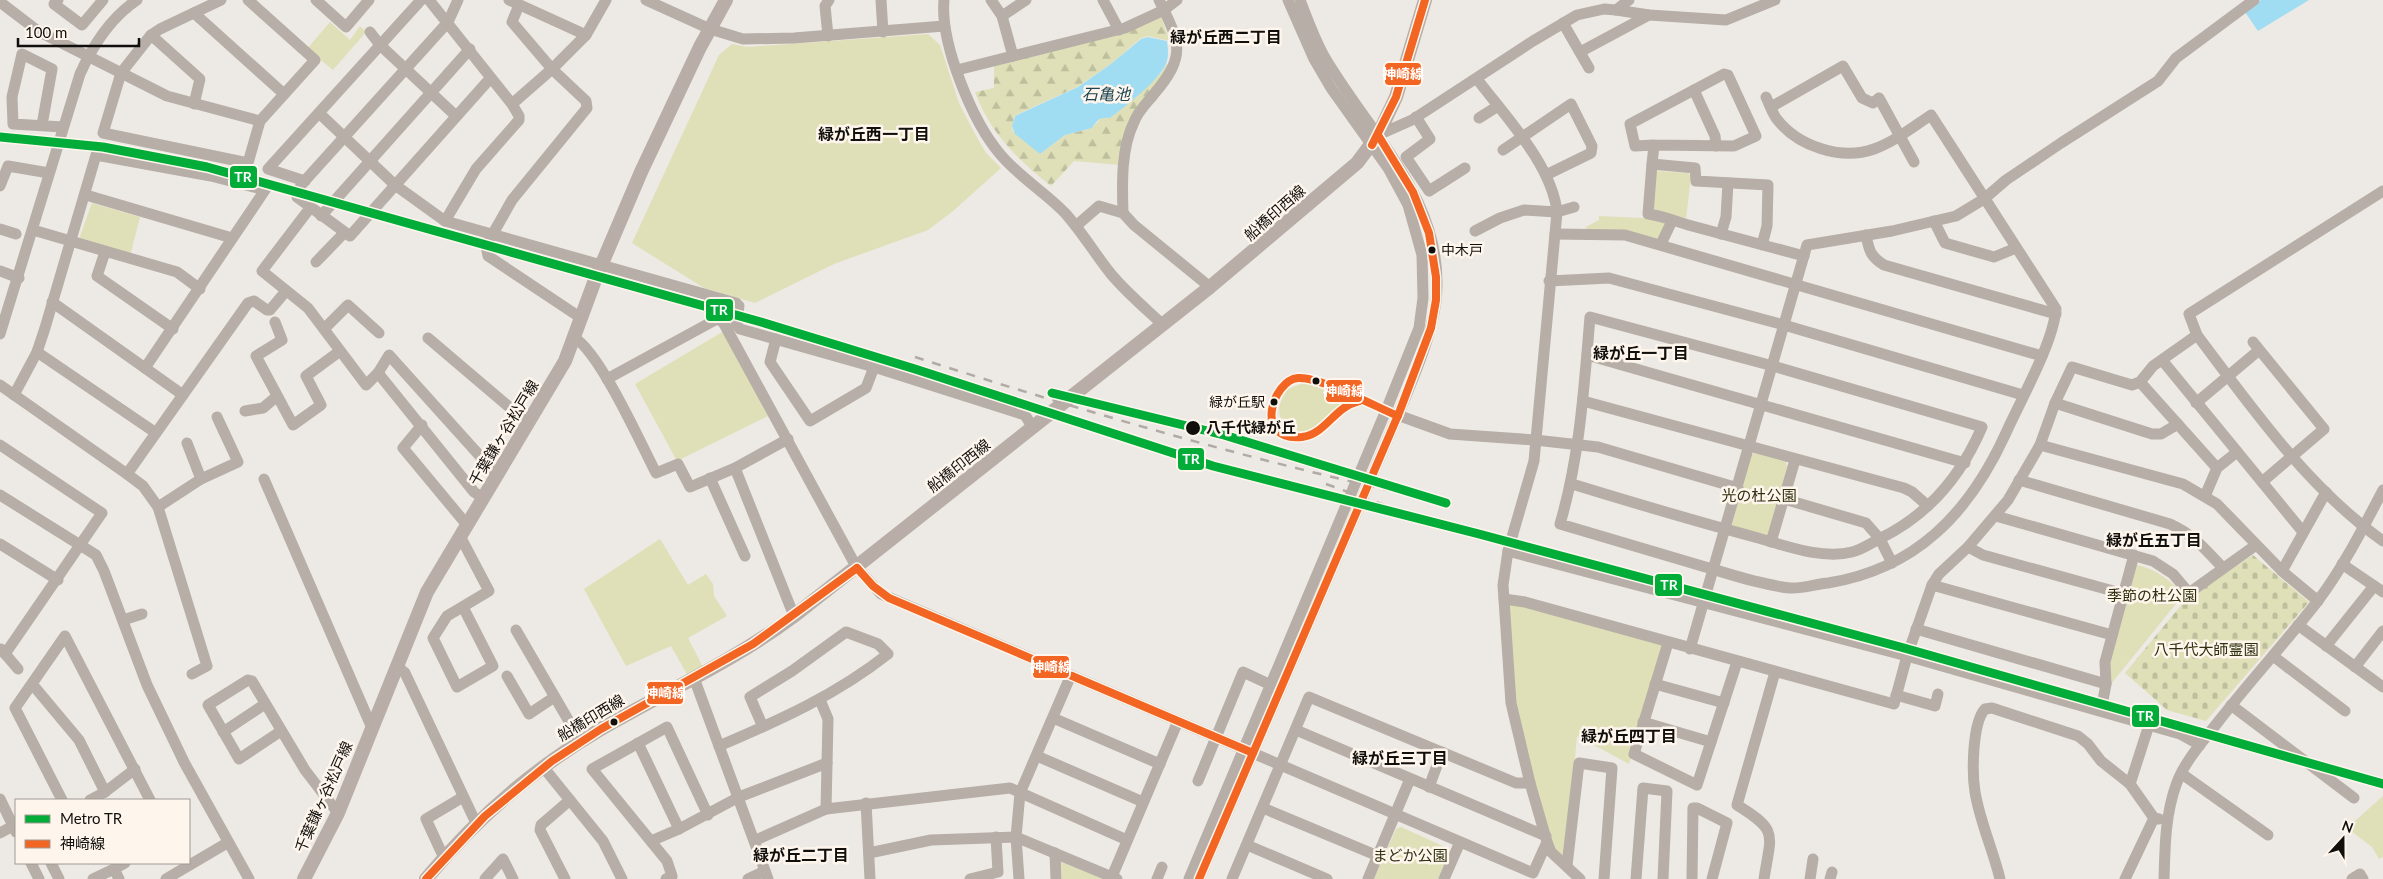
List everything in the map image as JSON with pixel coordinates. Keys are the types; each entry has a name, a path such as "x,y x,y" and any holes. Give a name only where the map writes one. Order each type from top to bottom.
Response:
{"main road":[{"name":"千葉鎌ヶ谷松戸線","path":"304,879 338,813 427,592 565,361 645,164 710,29 726,0"},
{"name":"船橋印西線","path":"426,879 476,823 544,768 580,742 752,645 794,616 1210,287 1357,163 1375,140 1396,97 1426,0"}],"street":[{"path":"58,0 54,4 82,25 103,0"},
{"path":"0,334 19,278 80,74 88,57 112,22 137,0"},
{"path":"220,0 151,35 121,73 103,133 248,163 260,121 315,60 248,0"},
{"path":"316,0 346,27 369,0"},
{"path":"304,182 268,169 421,0"},
{"path":"429,0 470,49 519,116 519,120 476,169 445,221"},
{"path":"458,0 448,22 304,182 297,197 350,236 487,82"},
{"path":"512,104 552,69 586,35 606,0"},
{"path":"646,0 710,29 727,35 758,40 944,26"},
{"path":"828,36 825,6 829,0"},
{"path":"881,0 883,32"},
{"path":"944,0 944,26 957,70 974,114 1001,155 1045,194 1076,226 1112,275 1162,324"},
{"path":"991,0 1002,16 1013,56"},
{"path":"1002,16 1026,0"},
{"path":"1103,0 1119,30"},
{"path":"957,70 1119,30 1162,5 1176,0"},
{"path":"1189,879 1249,751 1398,416 1428,336 1436,302 1436,279 1429,226 1418,198 1314,59 1288,0"},
{"path":"1199,879 1249,751 1270,684 1386,411 1419,328 1423,298 1421,248 1408,205 1375,140 1323,54 1300,0"},
{"path":"1616,10 1629,0"},
{"path":"1375,140 1478,79 1563,23 1590,11 1616,10 1648,15 1726,20 1775,0"},
{"path":"1690,648 1807,245 1866,236 1956,216 1984,199 2006,180 2158,81 2176,58 2254,0"},
{"path":"0,2 26,22 88,57 167,96 260,121"},
{"path":"581,318 488,256 486,246 512,200 586,108 586,101 552,69 512,22 514,2 586,35"},
{"path":"1123,213 1122,190 1128,138 1138,114 1169,76 1178,54 1176,38 1162,5"},
{"path":"194,13 284,94"},
{"path":"1580,52 1648,15"},
{"path":"1563,23 1590,68"},
{"path":"370,32 380,45 456,116"},
{"path":"151,35 200,79 194,104"},
{"path":"321,216 470,49"},
{"path":"42,125 52,69 22,54 12,98 13,124 63,127"},
{"path":"1572,484 1771,542 1819,553 1846,553 1880,539 1907,524 1928,506 1947,486 1964,463 1982,427 1773,366 1590,317 1579,445 1572,484 1560,524 1714,569 1792,588 1878,571 1915,551 1949,522 1982,480 2042,356 2056,309 1931,115 1900,136 1867,151 1849,153 1826,150 1798,139 1776,117 1768,102 1843,66 1862,98 1874,103 1879,98 1900,136 1914,162"},
{"path":"1724,74 1728,75 1756,136 1734,146 1654,145 1635,146 1630,124 1724,74"},
{"path":"1478,79 1521,137 1546,175 1556,199 1557,212 1549,281 1534,461 1508,551 1503,585 1511,703 1530,783 1551,852 1580,879"},
{"path":"1694,90 1716,136 1716,146"},
{"path":"1503,150 1571,104 1592,146 1591,153 1546,175"},
{"path":"1479,118 1498,106"},
{"path":"319,114 395,185 445,221 736,303 739,306 736,324 740,329 874,367 1025,415 1034,428"},
{"path":"1416,117 1430,139 1406,157 1429,191 1464,168"},
{"path":"1654,145 1648,214 1663,215 1672,221 1804,256"},
{"path":"14,395 36,352 86,194 96,155 211,176 265,190 145,368"},
{"path":"1652,164 1695,168 1696,181 1768,185 1767,226 1762,245"},
{"path":"0,186 8,166 49,173"},
{"path":"1721,234 1726,217 1728,183"},
{"path":"86,194 232,238"},
{"path":"2381,197 2189,314 2197,335 2293,456 2326,492 2363,527 2383,541"},
{"path":"1076,226 1099,206 1123,213 1134,225 1210,287"},
{"path":"1475,231 1500,218 1524,210 1557,212 1574,207"},
{"path":"310,208 262,271 308,308 366,385 378,372 389,355 497,475"},
{"path":"1661,244 1672,221"},
{"path":"1934,221 1945,243 1994,257 2016,248"},
{"path":"0,228 16,234"},
{"path":"33,230 177,272 200,288"},
{"path":"316,262 344,233"},
{"path":"1555,234 1625,235 1661,244 2042,356"},
{"path":"1866,236 1869,251 1873,258 1884,265 2056,314"},
{"path":"105,252 97,276 173,329"},
{"path":"0,271 19,278"},
{"path":"1549,281 1609,278 1784,325 2023,395"},
{"path":"127,474 248,303 254,301 270,310 286,291"},
{"path":"52,302 183,395"},
{"path":"324,329 348,305 379,333"},
{"path":"607,379 717,319 723,322 788,439 856,568 873,586 889,598 1460,842 1531,876 1546,839"},
{"path":"275,322 282,340 256,356 276,397 293,425 321,405 306,376 340,351"},
{"path":"1504,599 1525,602 1894,704 1907,656 1932,585 1939,574 1968,547 1996,516 2040,445 2055,403 2072,367 2132,385 2140,382 2153,366 2197,335"},
{"path":"428,338 528,423"},
{"path":"575,338 582,342 607,379 656,473 678,464 690,487 735,468 788,439"},
{"path":"776,339 770,362 810,421 866,388 874,367"},
{"path":"2196,404 2229,377 2256,346 2324,429 2262,482"},
{"path":"36,352 156,433"},
{"path":"1587,355 1964,463"},
{"path":"2162,360 2196,404 2303,532"},
{"path":"378,372 474,492 483,498"},
{"path":"2140,382 2217,468"},
{"path":"0,385 143,486 158,507 207,666 192,674"},
{"path":"245,411 263,408 276,397"},
{"path":"1583,400 1795,460 1904,488 1912,492 1928,506"},
{"path":"2055,403 2152,434 2161,434 2178,424"},
{"path":"1386,411 1450,434 1598,447 1738,488"},
{"path":"158,507 201,479 238,462 217,417"},
{"path":"422,425 403,448 463,530 489,591 447,616 433,638 457,687 493,666 463,607"},
{"path":"187,443 201,479"},
{"path":"0,445 102,513 58,580 2,651 18,669"},
{"path":"2040,445 2184,484 2217,504 2282,571 2318,600"},
{"path":"2205,496 2217,468 2237,452"},
{"path":"1771,542 1795,460"},
{"path":"735,468 794,616"},
{"path":"710,478 746,556"},
{"path":"264,479 372,728"},
{"path":"2019,480 2185,530 2223,568"},
{"path":"2164,879 2166,821 2176,784 2200,745 2318,600 2342,564 2383,490"},
{"path":"2282,571 2326,492"},
{"path":"0,495 96,555 147,685 227,843 248,879"},
{"path":"1784,499 1866,523 1880,539 1892,563"},
{"path":"1996,516 2153,561 2173,574 2189,593 2256,545"},
{"path":"0,544 58,580"},
{"path":"1968,547 1983,555 2124,594"},
{"path":"1508,551 1907,656 2180,734 2200,745"},
{"path":"2101,711 2106,684 2105,662 2134,556"},
{"path":"2326,646 2378,589 2342,564"},
{"path":"1932,585 2112,636"},
{"path":"123,620 142,614"},
{"path":"2298,625 2383,687"},
{"path":"1916,629 2106,684"},
{"path":"516,630 553,698 580,742"},
{"path":"2355,667 2383,631"},
{"path":"719,746 763,727 820,700 888,654 878,644 846,632 792,671 750,697 763,727"},
{"path":"61,799 15,708 66,636 150,799"},
{"path":"1668,642 1634,754 1697,785 1737,662"},
{"path":"2273,656 2345,712"},
{"path":"397,666 405,673 476,823"},
{"path":"1198,781 1243,672 1270,684"},
{"path":"1764,879 1770,836 1762,820 1737,805 1775,672"},
{"path":"1019,879 1016,837 1020,793 1071,675"},
{"path":"507,676 529,714 553,698"},
{"path":"694,678 756,840 767,875 748,879"},
{"path":"281,731 239,758 208,706 248,680 252,682 305,770 338,813"},
{"path":"1655,684 1724,703"},
{"path":"32,685 79,740 106,792"},
{"path":"1896,695 1935,706 1938,694"},
{"path":"1232,879 1310,697 1516,783 1530,783"},
{"path":"820,700 828,719 826,808"},
{"path":"223,732 265,704"},
{"path":"2231,705 2354,798"},
{"path":"2000,879 1975,792 1976,735 1981,713 1985,709 1992,708 2078,736 2088,744 2101,761 2130,784 2154,818 2166,821"},
{"path":"1053,718 1160,764"},
{"path":"869,853 931,840 1016,837 1113,878 1127,840 1178,721"},
{"path":"1643,722 1711,742"},
{"path":"2130,784 2149,725"},
{"path":"666,879 672,876 667,861 592,769 666,727 708,815"},
{"path":"1296,730 1546,839"},
{"path":"638,743 679,829"},
{"path":"1428,787 1442,752"},
{"path":"1037,756 1144,802"},
{"path":"651,841 708,815 739,797 827,763"},
{"path":"1567,865 1579,763 1612,768 1604,879"},
{"path":"544,768 603,841 622,879"},
{"path":"92,799 106,792 135,769"},
{"path":"2182,774 2268,835"},
{"path":"1368,879 1410,779"},
{"path":"756,840 826,808 1010,788 1127,840"},
{"path":"1636,879 1643,788 1667,791 1663,879"},
{"path":"444,858 426,819 463,798"},
{"path":"0,800 15,829 0,833"},
{"path":"564,879 540,830 541,825 570,800"},
{"path":"866,803 870,879"},
{"path":"1264,808 1378,856"},
{"path":"1692,879 1693,808 1697,808 1727,823 1712,879"},
{"path":"2125,879 2154,818"},
{"path":"970,879 998,872 996,838"},
{"path":"1444,879 1460,842"},
{"path":"166,879 183,871 227,843"},
{"path":"1247,845 1327,879"},
{"path":"1054,853 1056,879"},
{"path":"485,879 503,859 513,879"},
{"path":"1810,879 1813,859"},
{"path":"32,864 40,879"},
{"path":"52,864 59,879"},
{"path":"1157,879 1162,866"},
{"path":"93,879 117,874"},
{"path":"2352,879 2360,874 2363,879"}],"green space":[{"path":"1161,17 1170,41 1148,36 1141,38 1111,64 1077,87 1014,116 1012,130 1040,154 1065,135 1092,128 1102,117 1110,118 1161,73 1166,64 1169,67 1154,88 1120,165 1074,161 1051,186 1006,145 981,107 975,92 994,88 994,65"},
{"path":"330,22 350,40 360,26 366,32 333,70 307,49"},
{"path":"928,34 940,45 959,103 975,134 986,153 1001,168 952,212 928,230 834,264 755,303 704,288 632,243 719,55 732,44 747,47"},
{"path":"1658,171 1688,173 1691,177 1686,219 1657,212 1653,207 1655,174"},
{"path":"92,203 140,217 130,256 79,239"},
{"path":"1599,216 1642,218 1648,216 1670,222 1661,243 1587,233 1586,227 1599,220"},
{"path":"724,331 768,416 677,461 635,384"},
{"path":"1304,383 1313,385 1343,399 1337,408 1307,433 1285,427 1279,413 1280,403 1288,389"},
{"name":"光の杜公園","path":"1756,453 1786,461 1787,467 1767,537 1733,528 1732,525 1751,454"},
{"path":"660,539 688,585 706,574 713,584 714,596 727,616 688,638 704,669 688,676 671,646 626,666 584,589"},
{"name":"八千代大師霊園","path":"2253,555 2309,602 2206,721 2167,710 2125,673 2187,598"},
{"name":"季節の杜公園","path":"2137,565 2162,576 2183,595 2111,684 2110,659"},
{"path":"1504,599 1668,643 1629,764 1577,736 1566,855 1561,855 1553,848 1511,703"},
{"path":"2383,796 2383,857 2379,859 2372,847 2347,828"},
{"name":"まどか公園","path":"1401,827 1447,848 1450,853 1438,879 1374,879 1396,829"},
{"path":"1061,862 1103,879 1062,879"}],"water":[{"path":"2261,0 2309,0 2258,31 2245,12"},
{"name":"石亀池","path":"1148,37 1167,41 1168,55 1166,64 1149,85 1110,118 1100,119 1092,128 1065,135 1040,154 1015,134 1012,126 1015,116 1078,87 1111,64 1141,39"}],"railway":[{"path":"915,357 1178,437 1310,472 1444,502"},
{"path":"915,369 966,381"},
{"path":"1326,484 1426,520"}],"metro line":[{"name":"TR","path":"0,137 103,147 207,167 761,322 915,369 1213,466 1479,534 1904,648 2383,784"},
{"name":"TR","path":"1052,393 1224,435 1446,503"}],"transit line":[{"name":"神崎線","path":"1372,145 1396,97 1425,0"},
{"name":"神崎線","path":"1199,879 1399,413 1431,328 1436,300 1436,277 1429,233 1413,192 1378,135"},
{"name":"神崎線","path":"1359,401 1343,409 1318,431 1302,437 1286,436 1277,430 1272,421 1275,399 1281,389 1289,381 1298,378 1333,387 1398,416"},
{"name":"神崎線","path":"857,568 873,586 889,598 1253,753"},
{"name":"神崎線","path":"426,879 485,816 552,761 601,729 753,644 857,568"}],"place":[{"name":"中木戸","path":"1432,250"},
{"name":"緑が丘駅","path":"1274,402"},
{"name":"八千代緑が丘","path":"1193,428"}],"district":[{"name":"緑が丘西二丁目","path":"1226,37"},
{"name":"緑が丘西一丁目","path":"874,134"},
{"name":"緑が丘一丁目","path":"1641,353"},
{"name":"緑が丘五丁目","path":"2154,540"},
{"name":"緑が丘四丁目","path":"1629,736"},
{"name":"緑が丘三丁目","path":"1400,758"},
{"name":"緑が丘二丁目","path":"801,855"}]}
